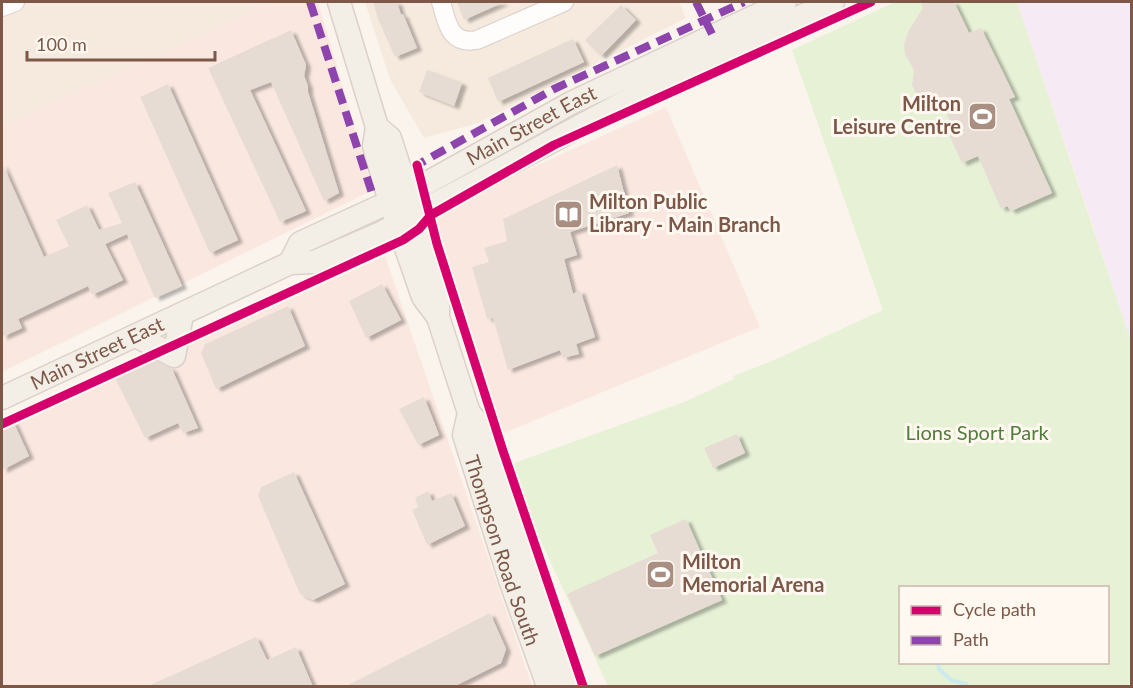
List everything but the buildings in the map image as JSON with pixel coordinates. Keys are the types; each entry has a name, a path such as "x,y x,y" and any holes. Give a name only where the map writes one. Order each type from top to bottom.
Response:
{"main road":[{"name":"Thompson Road South","path":"339,2 377,127 390,138 402,209 423,297 438,316 469,413 481,427 556,658 568,687"},
{"name":"Main Street East","path":"2,399 290,263 314,262 571,102 712,34 785,2"},
{"name":"Main Street East","path":"402,209 715,56 832,2"},
{"path":"136,336 174,356 182,315"},
{"name":"Thompson Road South","path":"469,413 464,435 510,580 548,687"}],"street":[{"path":"2,7 15,2"},
{"path":"441,2 450,30 462,41 470,42 564,2"}],"shaded area":[{"path":"2,2 273,2 2,126"},
{"path":"273,2 318,2 373,190 2,372 2,126"},
{"path":"365,2 679,2 686,18 478,123 424,138 390,79"},
{"path":"1017,2 1131,2 1131,341 1088,211"},
{"path":"666,107 760,327 499,435 434,212"},
{"path":"385,256 532,686 2,686 2,430"}],"green space":[{"name":"Lions Sport Park","path":"895,2 1017,2 1131,341 1131,686 608,686 506,466 684,402 734,379 733,376 770,362 883,310 792,50"}],"waterway":[{"path":"938,664 939,669 951,680 967,686"}],"marked path":[{"path":"310,2 372,193"},
{"path":"696,2 712,34"},
{"path":"418,171 417,165 554,89 744,2"}],"cycle path":[{"path":"2,424 403,240 419,229 431,215 554,145 871,2"},
{"path":"417,165 437,244 503,451 583,686"}],"place":[{"name":"Milton Leisure Centre","path":"982,116"},
{"name":"Milton Public Library - Main Branch","path":"568,214"},
{"name":"Milton Memorial Arena","path":"661,574"}]}
